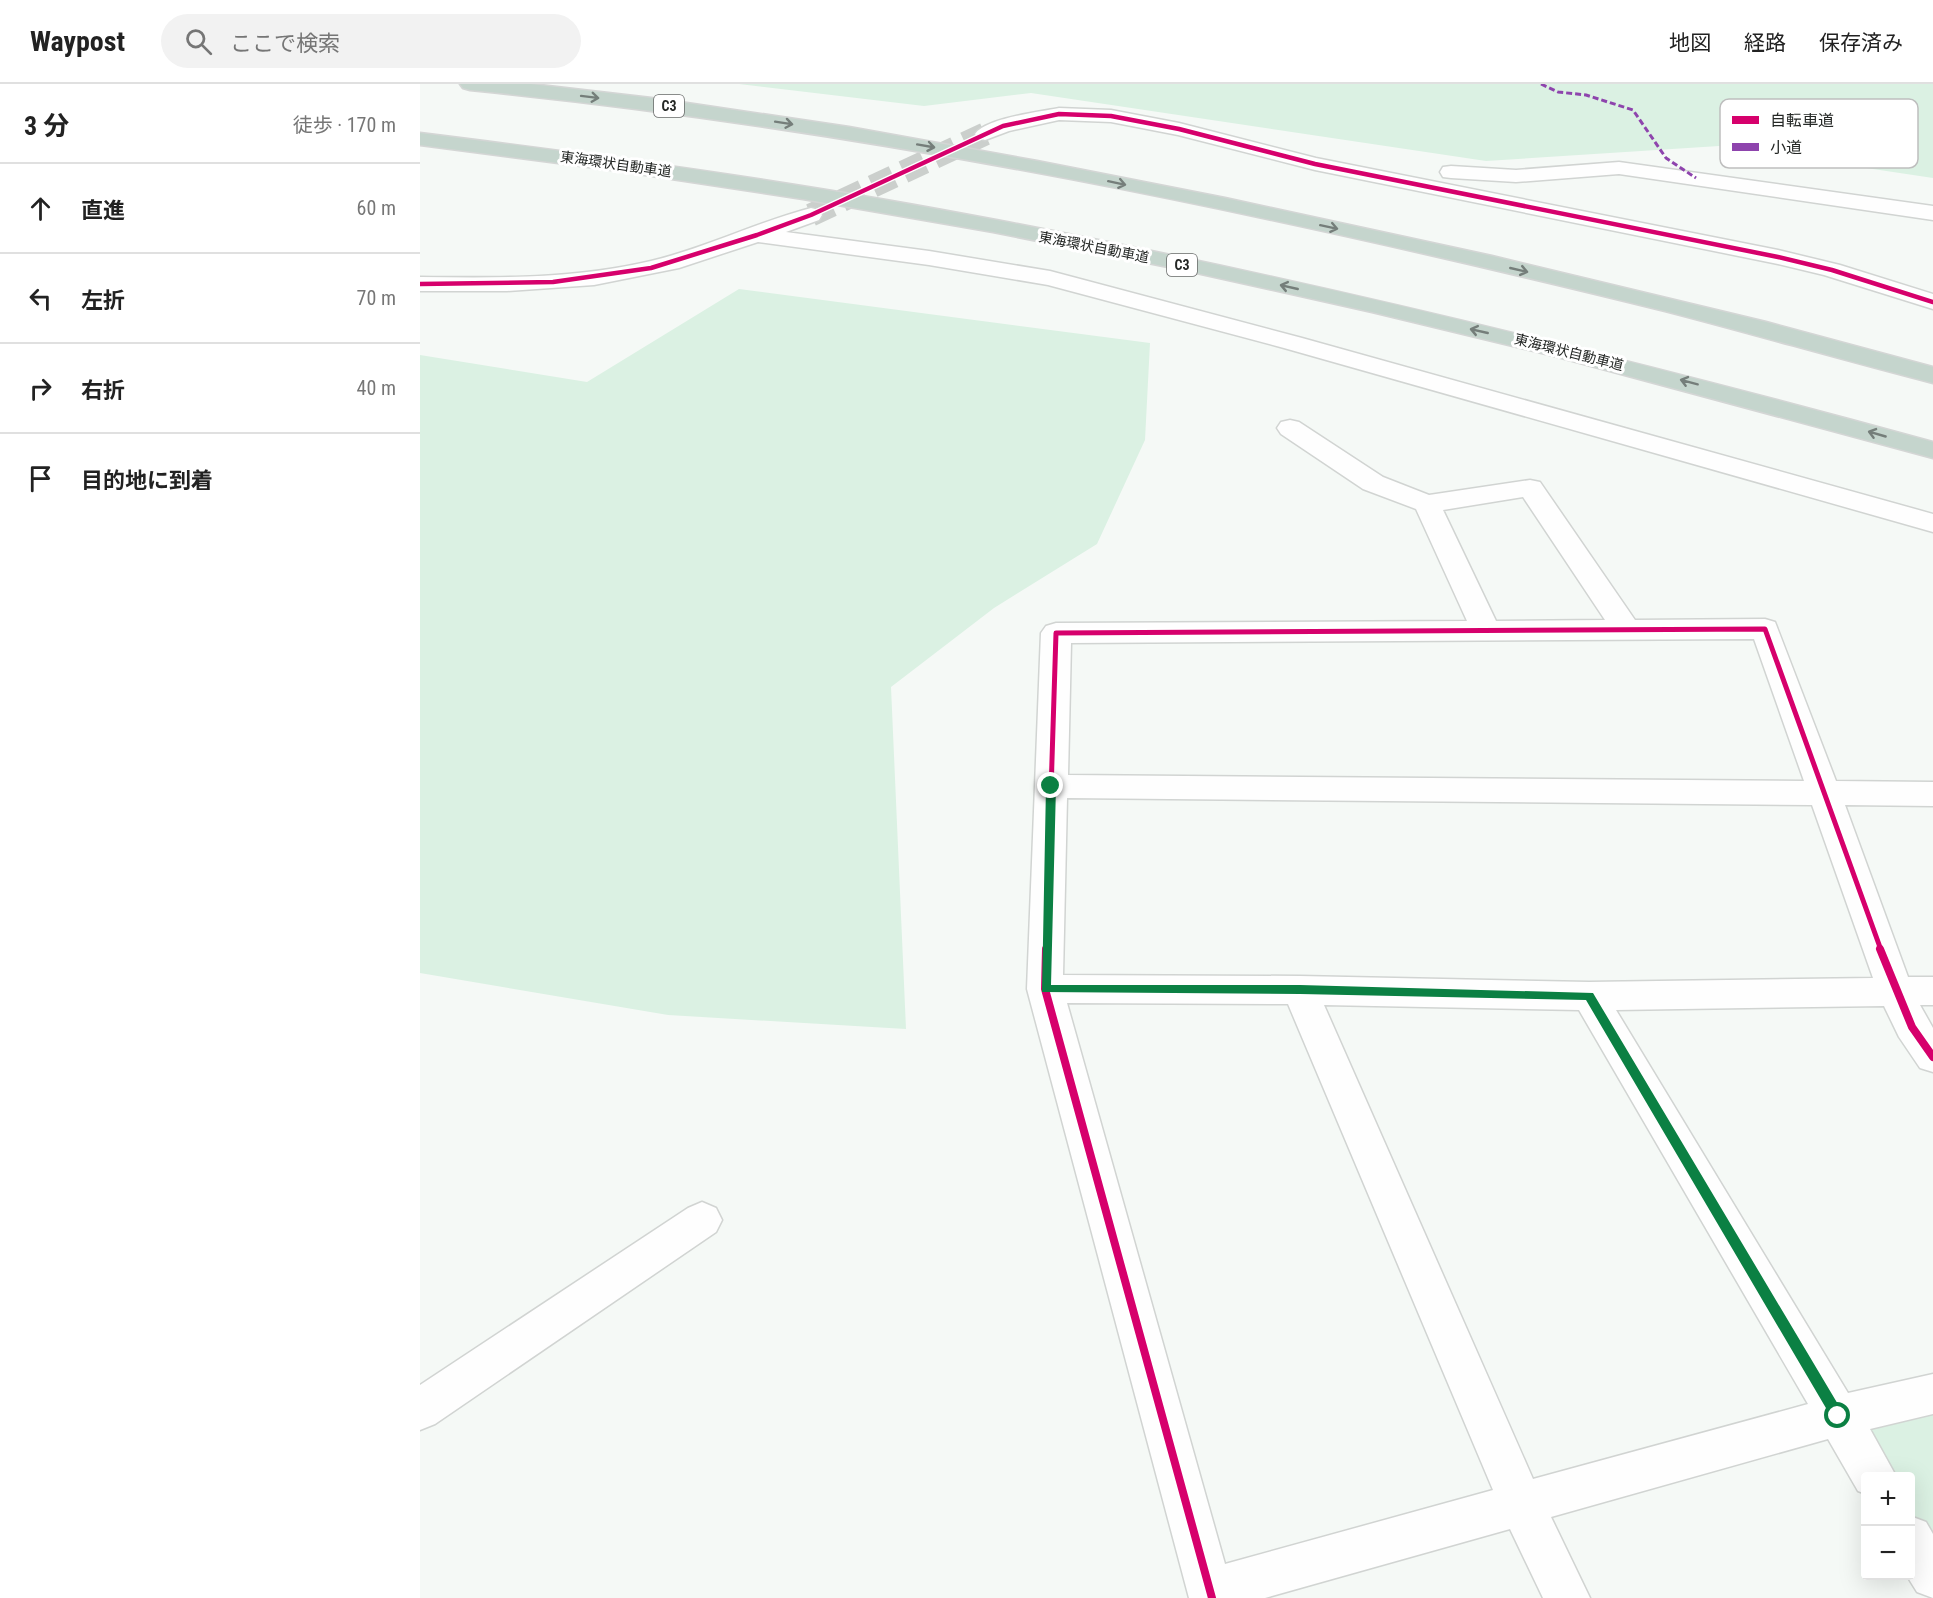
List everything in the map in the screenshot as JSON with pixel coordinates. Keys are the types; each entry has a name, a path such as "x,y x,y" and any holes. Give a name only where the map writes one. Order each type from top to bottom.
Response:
{"highway":[{"name":"C3","path":"470,84 702,111 868,135 1003,159 1343,230 1630,296 1813,341 1933,375"},
{"name":"東海環状自動車道","path":"420,139 681,172 901,209 1098,247 1579,354 1764,402 1933,450"}],"street":[{"path":"985,134 1003,126 1059,114 1111,116 1179,129 1315,164 1778,257 1832,270 1933,302"},
{"path":"1315,164 1341,158 1496,176 1619,168 1933,213"},
{"path":"420,284 466,285 564,281 651,268 757,235 811,215"},
{"path":"757,235 929,258 1050,278 1293,343 1933,523"},
{"path":"1290,428 1373,483 1427,504 1530,488 1627,630"},
{"path":"1427,504 1486,631"},
{"path":"1933,1057 1912,1027 1896,992 1765,629 1056,633 1045,989 1210,1595 1521,1504 1838,1416 1933,1395"},
{"path":"1051,786 1933,794"},
{"path":"1045,989 1300,990 1589,996 1933,991"},
{"path":"1300,990 1521,1504 1566,1598"},
{"path":"1589,996 1872,1472"},
{"path":"420,1409 702,1220"},
{"path":"1915,1545 1933,1576"}],"green space":[{"path":"739,84 1933,84 1933,178 1866,168 1918,168 1918,99 1720,99 1720,146 1486,161 1031,93 924,106"},
{"path":"739,289 1150,343 1145,440 1097,544 994,608 891,687 906,1029 668,1015 420,973 420,355 587,382"},
{"path":"1933,1412 1933,1551 1915,1520 1915,1472 1887,1472 1861,1428"}],"tunnel":[{"path":"811,215 985,134"}],"marked path":[{"path":"1541,84 1558,92 1586,95 1633,110 1658,150 1674,165 1696,178"}],"cycle path":[{"path":"420,284 553,282 651,268 757,235 811,215 1003,126 1059,114 1111,116 1179,129 1315,164 1778,257 1832,270 1933,302"},
{"path":"1212,1598 1045,989 1056,633 1765,629 1896,992 1912,1027 1933,1057"}],"route":[{"path":"1051,786 1045,989 1300,990 1589,996 1838,1416"}]}
